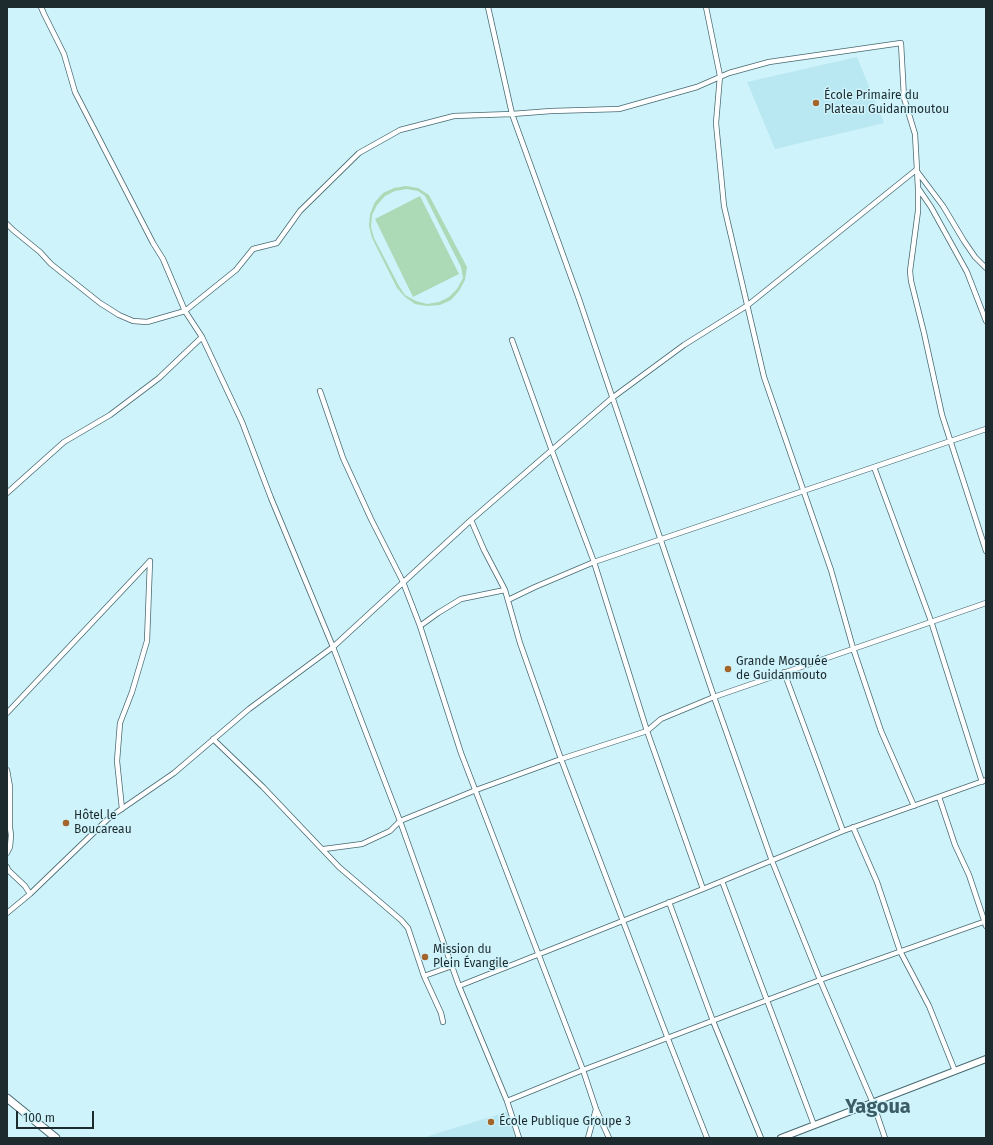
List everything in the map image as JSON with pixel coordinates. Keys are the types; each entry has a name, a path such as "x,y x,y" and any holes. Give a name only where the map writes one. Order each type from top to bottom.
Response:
{"main road":[{"path":"7,1098 56,1138"}],"street":[{"path":"41,7 64,54 75,92 153,243 163,259 185,311 202,337 242,422 271,498 333,647 400,821 459,986 508,1101 520,1138"},
{"path":"488,7 512,114 576,292 714,697 772,861 885,1138"},
{"path":"706,7 720,76 716,123 724,206 764,377 831,570 853,648 881,730 914,806"},
{"path":"7,224 12,230 40,252 51,264 100,303 119,315 133,321 147,322 185,311 236,270 253,249 277,243 300,211 359,153 400,130 454,116 551,111 620,110 697,87 729,73 769,62 901,43 904,98 915,134 918,188 918,211 910,271 911,281 942,415 986,551"},
{"path":"916,170 943,206 975,257 986,268"},
{"path":"7,914 30,894 110,817 174,773 249,709 333,647 472,520 612,398 684,345 748,305 916,170"},
{"path":"918,188 931,207 967,272 986,321"},
{"path":"7,493 64,442 110,415 159,378 202,337"},
{"path":"512,340 594,562 647,731 703,889"},
{"path":"320,391 343,458 371,519 403,582 420,626 461,753 583,1070 596,1109 609,1138"},
{"path":"508,600 594,562 986,429"},
{"path":"459,986 703,889 843,831 984,781 931,621 874,467"},
{"path":"472,520 484,550 505,590 520,643 561,759 622,921 707,1138"},
{"path":"7,713 150,562 147,641 132,692 120,723 117,761 122,809"},
{"path":"420,626 460,599 505,590"},
{"path":"324,849 362,844 390,831 400,821 476,790 561,759 647,731 661,719 714,697 986,603"},
{"path":"784,672 843,831"},
{"path":"213,739 324,849 339,867 396,915 408,928 424,976 441,1013 443,1022"},
{"path":"7,770 10,787 11,835 10,847 7,853"},
{"path":"508,1101 583,1070 820,980 900,951 986,923 969,875 955,845 939,797"},
{"path":"853,828 877,882 900,951 929,1006 955,1071"},
{"path":"7,867 30,894"},
{"path":"722,881 814,1125"},
{"path":"669,902 714,1021 761,1138"},
{"path":"424,976 452,966"},
{"path":"781,1138 986,1059"},
{"path":"588,1138 596,1109"}],"shaded area":[{"name":"École Primaire du Plateau Guidanmoutou","path":"857,57 884,123 775,149 747,82"},
{"name":"École Publique Groupe 3","path":"507,1112 516,1138 423,1138 438,1133"}],"green space":[{"path":"406,186 418,188 429,195 467,267 465,280 459,291 451,300 440,305 427,306 415,304 405,297 397,288 372,238 369,226 370,214 375,202 383,193 394,188","holes":["407,189 418,191 425,196 461,267 463,278 457,289 449,297 439,302 427,304 416,301 405,295 374,238 371,227 372,215 377,205 385,196 395,191"]},
{"path":"420,196 459,274 413,297 375,219"}],"place":[{"name":"École Primaire du Plateau Guidanmoutou","path":"816,103"},
{"name":"Grande Mosquée de Guidanmouto","path":"728,669"},
{"name":"Hôtel le Boucareau","path":"66,823"},
{"name":"Mission du Plein Évangile","path":"425,957"},
{"name":"École Publique Groupe 3","path":"491,1122"}],"district":[{"name":"Yagoua","path":"878,1107"}]}
